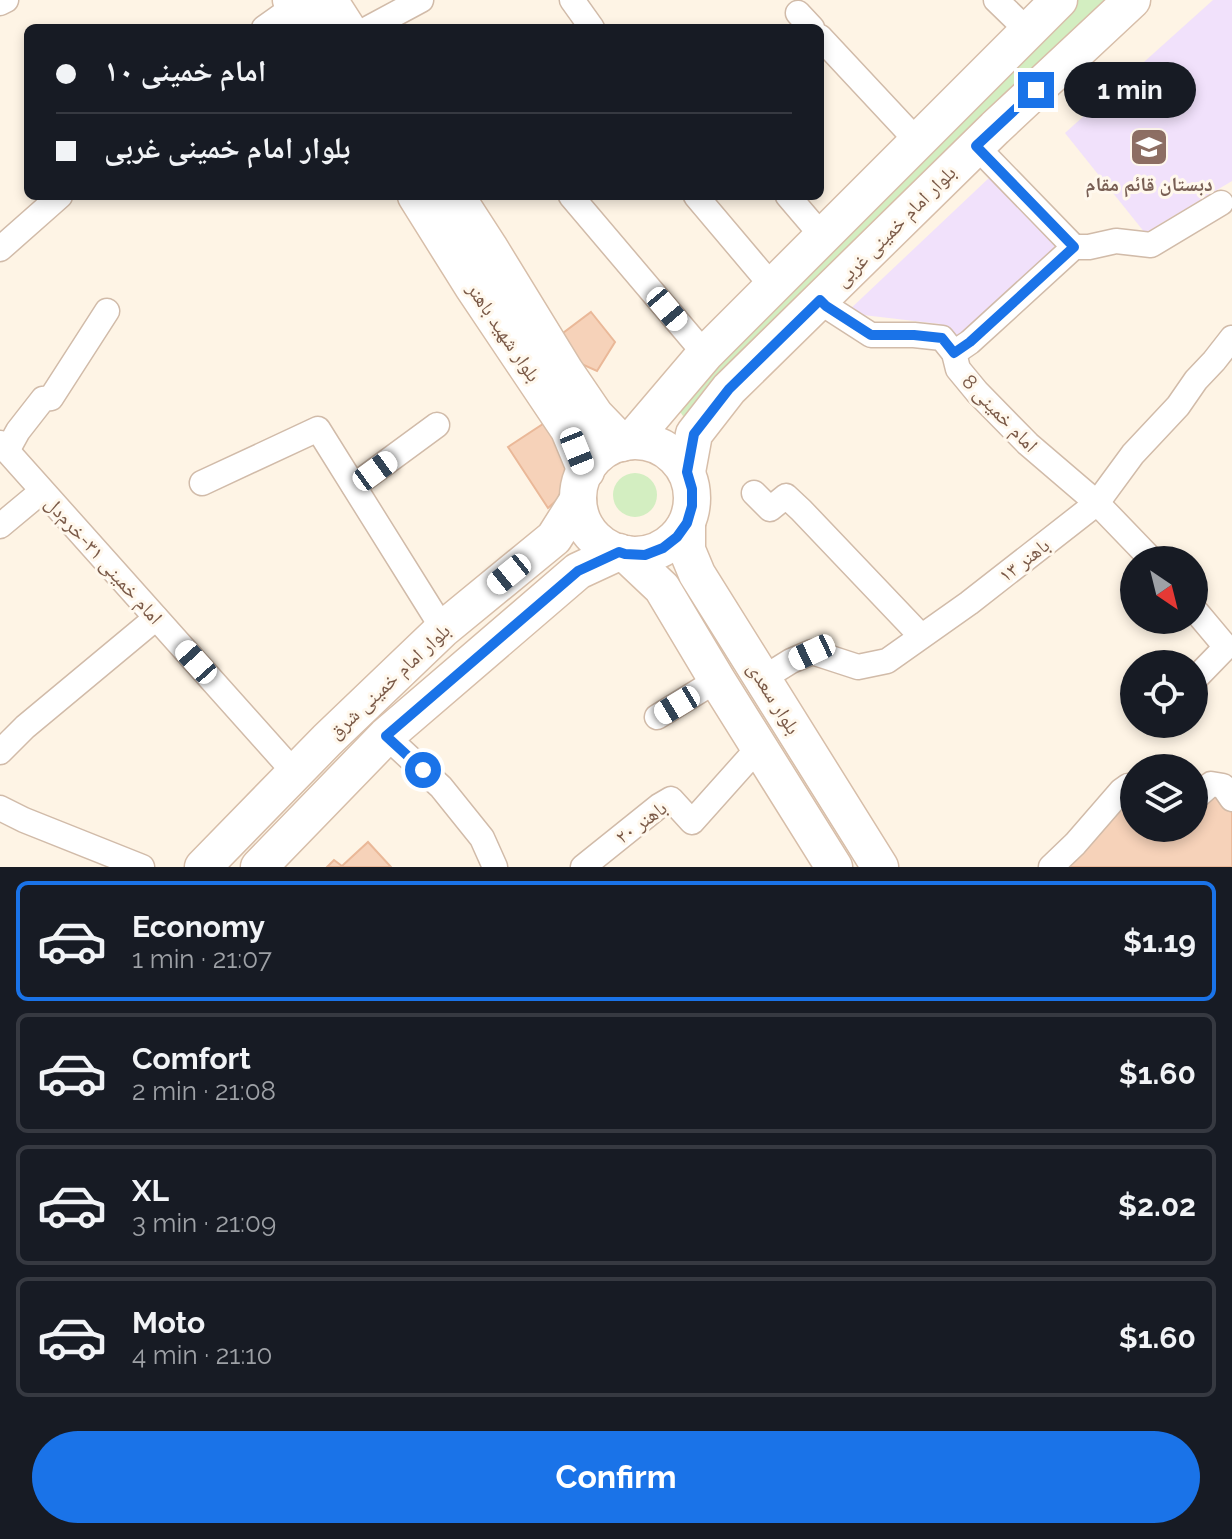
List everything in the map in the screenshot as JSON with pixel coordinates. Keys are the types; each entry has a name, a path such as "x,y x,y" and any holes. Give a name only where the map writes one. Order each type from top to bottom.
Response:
{"main road":[{"path":"626,442 705,354 1059,0"},
{"name":"بلوار امام خمینی غربی","path":"687,472 694,434 729,389 976,146 1132,0"},
{"path":"306,9 338,24"},
{"name":"بلوار شهید باهنر","path":"419,200 569,430 582,486"},
{"name":"بلوار شهید باهنر","path":"459,200 595,415 626,442"},
{"path":"644,441 662,447 677,458 687,472 692,489 692,506 687,523 677,537 663,548 645,555 607,548 591,535 582,518 582,486 591,462 606,449 626,442 644,441"},
{"name":"بلوار امام خمینی شرق","path":"203,867 294,772 443,629 554,538 582,486"},
{"name":"بلوار سعدی","path":"687,523 687,550 697,574 880,867"},
{"name":"بلوار امام خمینی شرق","path":"259,867 386,736 578,571 622,553"},
{"name":"بلوار سعدی","path":"622,553 662,588 834,867"}],"street":[{"path":"0,3 6,0"},
{"path":"376,24 421,0"},
{"path":"572,0 589,24"},
{"path":"996,0 1029,32"},
{"path":"273,24 306,9"},
{"path":"824,41 918,142"},
{"path":"976,146 1074,247"},
{"path":"0,249 55,200"},
{"path":"574,200 705,354"},
{"path":"699,200 772,286"},
{"path":"791,200 823,237"},
{"path":"954,353 1074,247 1116,241 1151,245 1221,203"},
{"name":"امام خمینی 8","path":"820,300 871,335 942,338 954,353 958,369 977,392 1028,444 1097,503 1138,546"},
{"path":"3,447 43,399 51,398 107,311"},
{"name":"باهنر ۱۳","path":"762,679 812,652 858,667 887,661 969,603 1097,503 1133,454 1178,406 1232,338"},
{"path":"354,486 437,425"},
{"path":"202,483 318,429 443,629"},
{"name":"امام خمینی ۳۱-خرم‌دل","path":"3,447 294,772"},
{"path":"0,526 42,491"},
{"path":"754,493 770,509 786,496 921,636"},
{"path":"0,752 25,727 156,618"},
{"path":"1208,626 1226,647 1208,666"},
{"path":"657,717 717,680"},
{"path":"386,736 449,797 482,838 495,867"},
{"name":"باهنر ۲۰","path":"583,867 671,799 692,822 759,747"},
{"path":"1208,787 1211,784 1223,786 1232,799"},
{"path":"1051,867 1120,792"},
{"path":"0,808 142,867"}],"shaded area":[{"name":"دبستان قائم مقام","path":"1213,0 1232,0 1232,181 1145,233 1065,133"},
{"path":"991,176 1061,249 958,340 940,324 846,313"}],"green space":[{"path":"1078,0 1110,0 686,420 675,405"},
{"path":"635,473 651,479 657,495 651,511 635,517 619,511 613,495 619,479"}],"building":[{"path":"591,312 615,342 597,371 577,362 559,336"},
{"path":"552,418 566,460 564,482 558,499 548,508 508,447"},
{"path":"1208,797 1225,797 1232,807 1232,867 1058,867 1120,806 1120,842 1208,842"},
{"path":"368,842 391,867 327,867 334,860 342,866"}],"place":[{"name":"دبستان قائم مقام","path":"1149,147"}],"route":[{"path":"423,770 386,736 578,571 619,552 645,555 663,548 677,537 687,523 692,506 692,489 687,472 694,434 729,389 820,300 871,335 942,338 954,353 1074,247 976,146 1036,90"}]}
